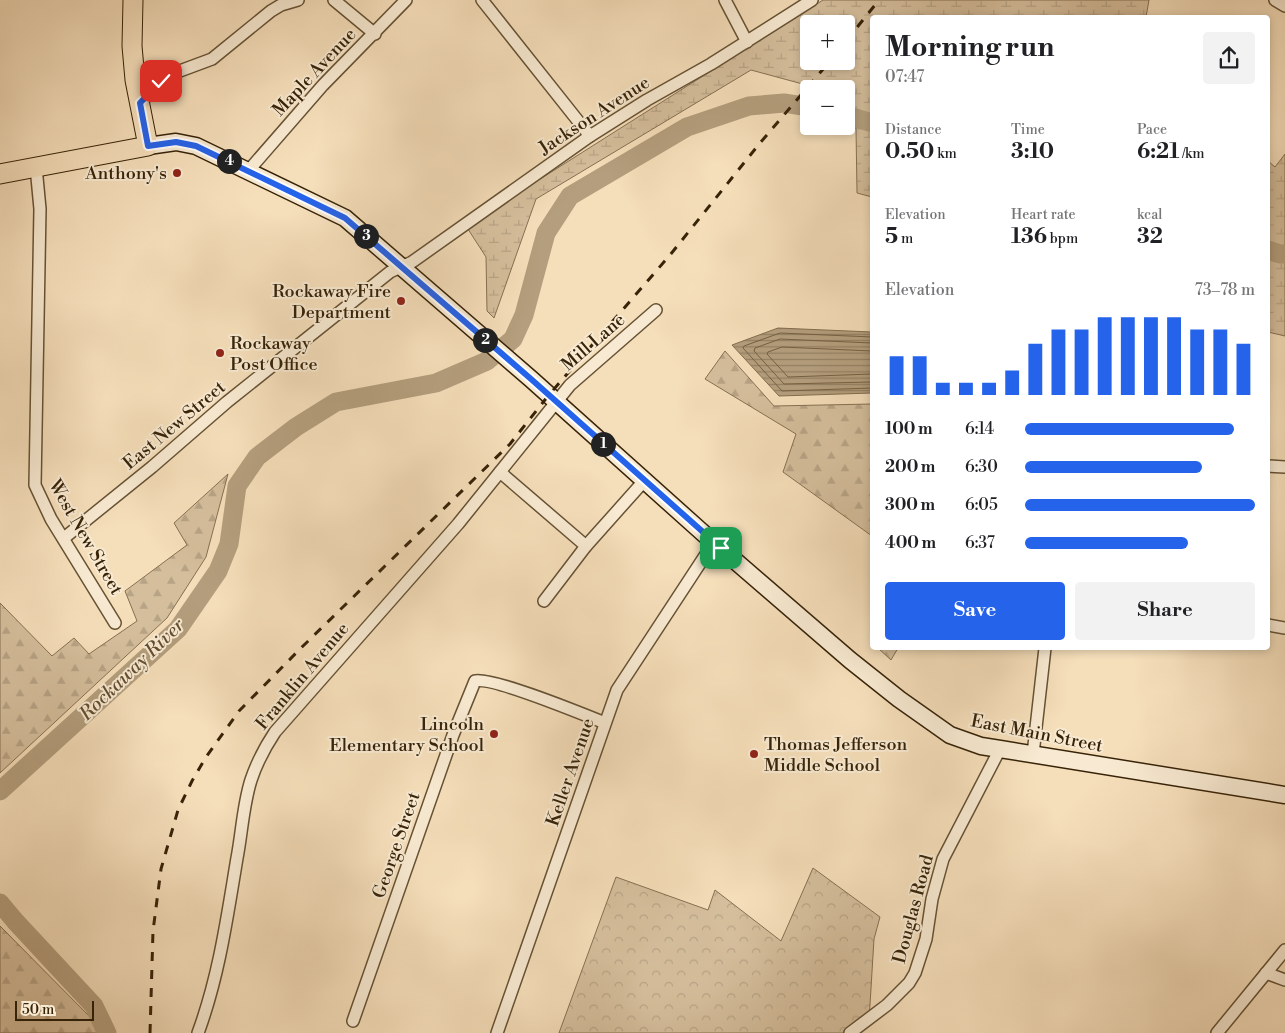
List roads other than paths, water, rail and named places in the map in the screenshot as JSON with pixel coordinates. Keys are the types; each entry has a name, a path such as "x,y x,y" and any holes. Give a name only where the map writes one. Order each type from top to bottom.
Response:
{"main road":[{"path":"0,174 148,146 135,80 132,46 133,0"}],"street":[{"path":"140,103 169,75 212,59 280,2 298,0"},
{"path":"334,0 375,34"},
{"name":"Maple Avenue","path":"249,170 323,85 375,34 406,0"},
{"path":"482,0 590,136"},
{"path":"726,0 747,42"},
{"name":"Jackson Avenue","path":"401,266 412,262 590,136 647,100 747,42 812,0"},
{"path":"1275,0 1285,6"},
{"name":"East Main Street","path":"148,146 186,142 249,170 345,218 521,370 644,481 857,666 935,726 962,740 1000,749 1285,791"},
{"name":"West New Street","path":"36,167 40,209 34,485 51,519 115,623"},
{"name":"East New Street","path":"64,538 152,467 227,402 390,272 401,266"},
{"name":"Mill Lane","path":"556,402 570,385 656,310"},
{"name":"Franklin Avenue","path":"198,1033 208,1007 218,970 245,804 251,780 264,750 282,722 451,531 556,402"},
{"path":"1270,466 1285,467"},
{"path":"500,472 586,546"},
{"path":"544,601 586,546 644,481"},
{"name":"Keller Avenue","path":"497,1033 617,690 714,542"},
{"path":"1270,625 1285,628"},
{"path":"1033,754 1045,650"},
{"name":"George Street","path":"352,1021 446,754 475,681 482,680 514,690 606,723"},
{"name":"Douglas Road","path":"850,1033 887,1005 909,983 915,974 926,939 932,899 943,859 961,821 1000,749"},
{"path":"1218,1033 1285,950"},
{"path":"1266,974 1285,980"}],"water":[{"path":"778,328 870,332 870,393 779,396 732,345"}],"waterway":[{"name":"Rockaway River","path":"0,791 178,629 218,571 229,544 237,486 257,457 296,427 336,402 436,383 487,361 513,339 524,315 546,233 570,196 687,127 749,106 784,103 800,106"},
{"name":"Rockaway River","path":"855,118 870,122"},
{"name":"Rockaway River","path":"1270,251 1285,254"},
{"name":"Rockaway River","path":"0,903 94,1006 107,1033"}],"railway":[{"path":"855,30 879,0"},
{"path":"150,1033 153,931 161,869 178,810 206,757 239,711 510,444 548,396 670,255 760,143 822,70"}],"place":[{"name":"Anthony's","path":"177,173"},
{"name":"Rockaway Fire Department","path":"401,301"},
{"name":"Rockaway Post Office","path":"220,353"},
{"name":"Lincoln Elementary School","path":"494,734"},
{"name":"Thomas Jefferson Middle School","path":"754,754"}]}
